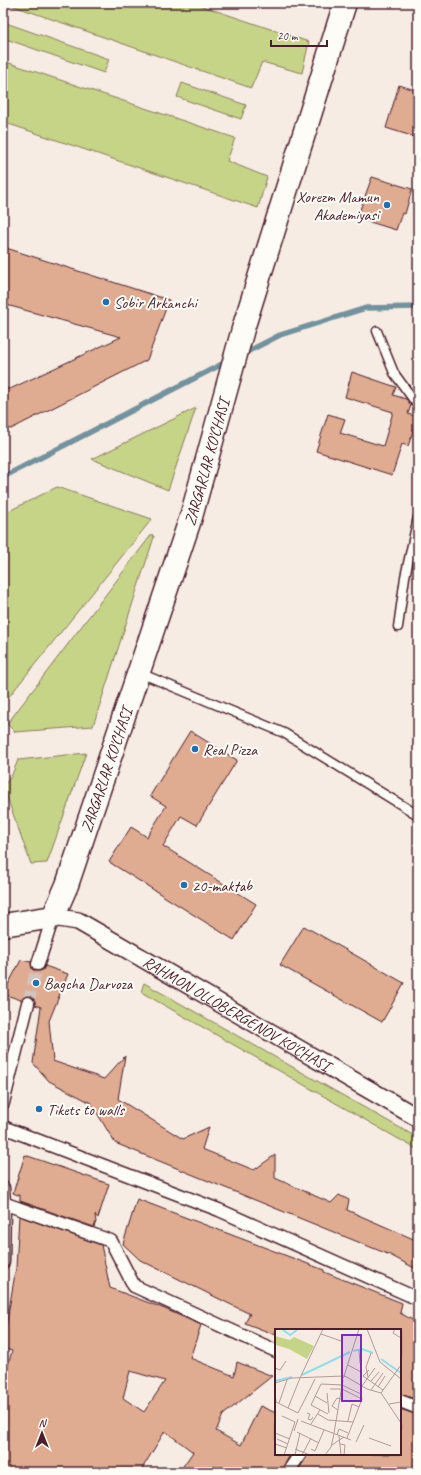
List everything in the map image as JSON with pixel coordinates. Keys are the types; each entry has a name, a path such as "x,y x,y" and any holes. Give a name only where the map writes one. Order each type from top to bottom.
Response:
{"main road":[{"name":"ZARGARLAR KO'CHASI","path":"54,917 67,885 191,517 243,329 345,3"},
{"path":"5,927 54,917"}],"street":[{"path":"38,964 54,917"},
{"name":"RAHMON OLLOBERGENOV KO'CHASI","path":"54,917 78,921 418,1118"},
{"path":"3,1103 28,1003"},
{"path":"3,1127 218,1210 418,1300"},
{"path":"3,1188 3,1262"},
{"path":"4,1203 111,1242 134,1286 275,1351"},
{"path":"401,1401 418,1408"},
{"path":"288,1472 299,1455"}],"lane":[{"path":"377,331 394,373 418,406"},
{"path":"398,627 405,577 418,517"},
{"path":"139,672 284,733 418,815"}],"green space":[{"path":"5,3 193,3 309,42 302,73 262,62 251,88"},
{"path":"3,22 109,59 104,73 3,38"},
{"path":"3,61 235,138 227,161 267,177 258,208 3,122"},
{"path":"182,83 246,105 241,119 177,97"},
{"path":"196,408 168,490 92,459"},
{"path":"57,487 152,519 3,704 3,514"},
{"path":"152,534 154,537 93,726 15,732 7,724"},
{"path":"86,753 47,863 31,864 3,786 11,777 18,760"},
{"path":"144,983 418,1138 418,1150 141,992"}],"building":[{"path":"399,85 418,91 418,138 386,128"},
{"name":"Xorezm Mamun Akademiyasi","path":"372,177 412,189 405,214 402,213 396,230 357,218"},
{"path":"3,247 169,300 147,360 11,429 3,427 3,387 10,389 121,337 3,304"},
{"path":"352,372 396,387 393,395 406,399 411,405 408,414 418,417 408,446 402,444 392,475 316,451 328,414 345,419 340,433 383,446 393,412 345,397"},
{"path":"190,731 237,760 197,825 181,816 163,846 256,904 234,940 109,862 131,827 147,837 166,806 150,796"},
{"path":"304,926 404,983 382,1022 280,965"},
{"path":"21,960 31,962 32,969 36,971 43,970 45,966 68,974 49,1021 53,1061 104,1079 125,1056 118,1099 183,1139 209,1127 202,1149 254,1170 275,1155 275,1178 331,1203 339,1195 349,1200 347,1210 418,1241 418,1270 390,1255 115,1143 91,1103 49,1081 33,1063 41,1007 35,1005 35,1001 30,996 26,996 21,1000 3,994"},
{"path":"25,1155 109,1184 98,1218 95,1215 96,1222 94,1227 20,1201 20,1196 13,1193"},
{"path":"137,1199 324,1270 324,1272 402,1303 400,1313 418,1323 418,1400 401,1394 401,1329 275,1329 275,1335 245,1323 250,1314 140,1260 123,1244"},
{"path":"19,1216 101,1245 110,1288 165,1309 201,1325 190,1358 234,1376 237,1362 272,1376 223,1415 216,1431 241,1445 260,1406 275,1413 275,1455 290,1455 281,1472 179,1472 193,1452 165,1431 140,1472 12,1472 3,1469 3,1382 12,1351 3,1348 16,1268","holes":["130,1371 165,1381 144,1412 123,1398"]},
{"path":"401,1409 418,1415 418,1472 297,1472 307,1455 401,1455"}],"waterway":[{"path":"243,354 280,335 366,308 418,307"},
{"path":"3,477 228,361"}],"tunnel":[{"path":"28,1003 38,964"}],"place":[{"name":"Xorezm Mamun Akademiyasi","path":"387,205"},
{"name":"Sobir Arkanchi","path":"106,302"},
{"name":"Real Pizza","path":"195,749"},
{"name":"20-maktab","path":"184,885"},
{"name":"Bagcha Darvoza","path":"36,983"},
{"name":"Tikets to walls","path":"39,1109"}]}
